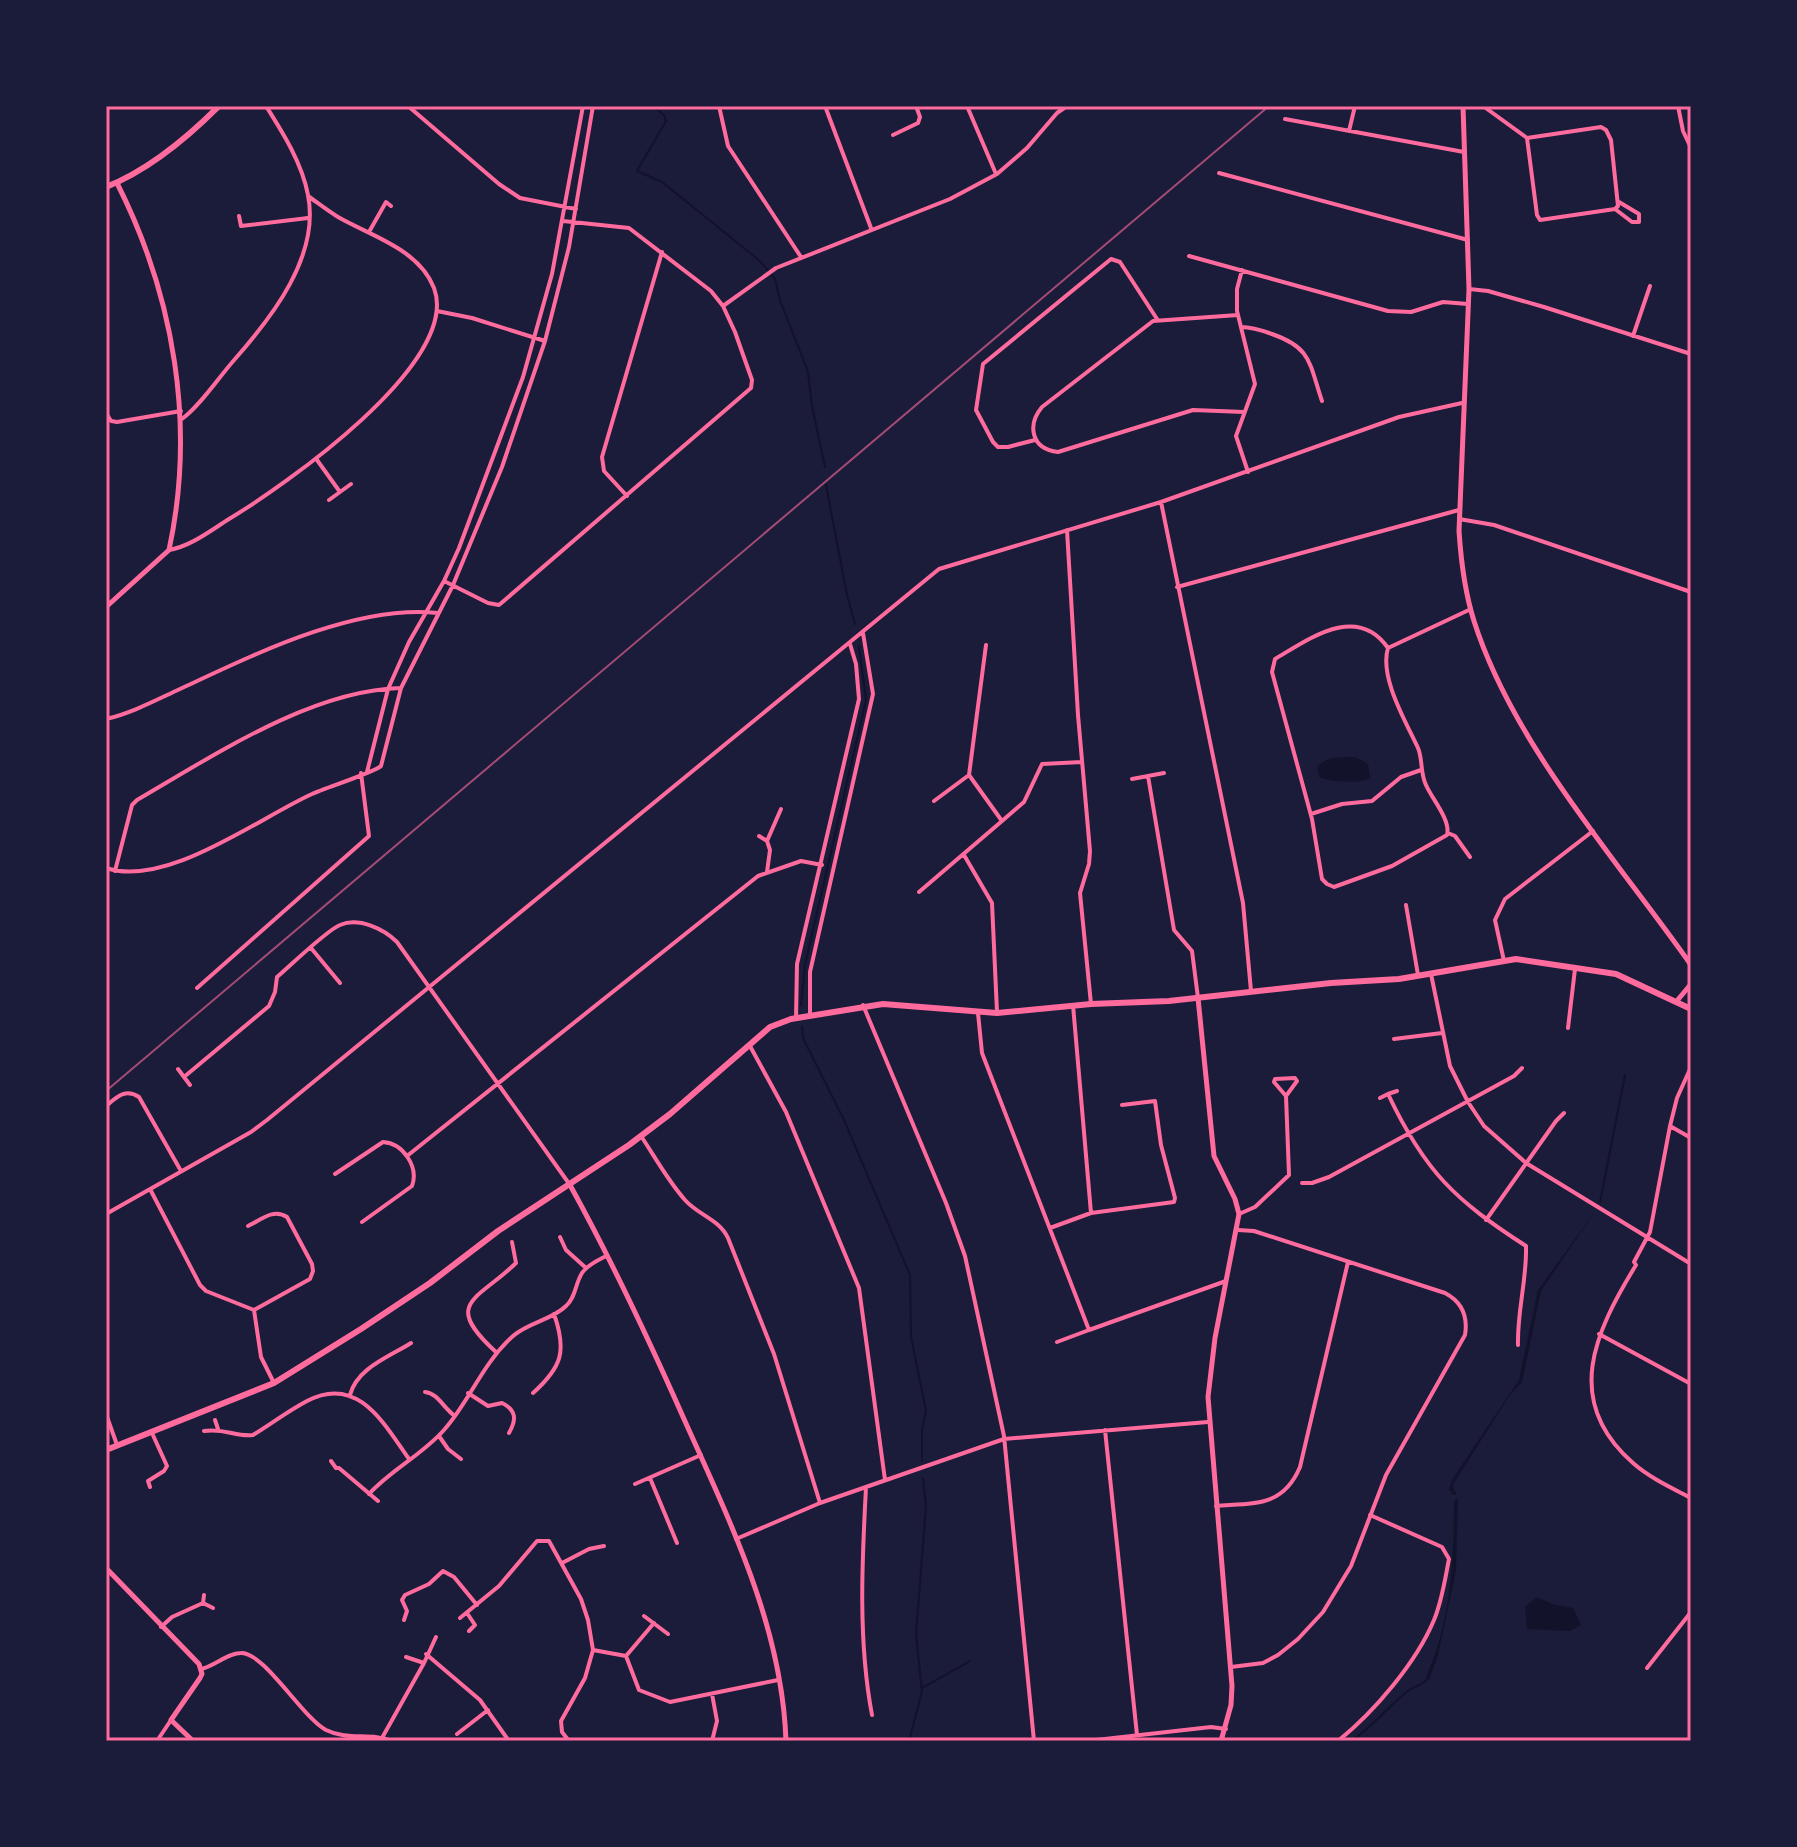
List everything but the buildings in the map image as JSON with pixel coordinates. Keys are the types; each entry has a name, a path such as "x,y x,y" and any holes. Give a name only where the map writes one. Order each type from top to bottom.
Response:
{"main road":[{"path":"106,187 167,151 219,106"},
{"path":"106,1450 274,1383 408,1299 498,1231 641,1136 775,1024 796,1018 863,1005 907,1005 997,1013 1198,998 1431,974 1516,959 1628,978 1691,1009"}],"street":[{"path":"182,419 275,310 301,258 308,218 308,196 288,143 266,106"},
{"path":"408,106 505,188 527,200 576,209"},
{"path":"719,106 728,146 801,257"},
{"path":"825,106 871,228"},
{"path":"893,135 918,123 920,117 916,106"},
{"path":"967,106 997,174"},
{"path":"723,306 776,268 950,199 997,174 1067,106"},
{"path":"1349,131 1355,106"},
{"path":"1463,106 1469,289 1459,519 1462,561 1471,609 1494,671 1547,766 1691,965"},
{"path":"1483,106 1527,138 1604,128 1611,140 1619,202 1615,209"},
{"path":"1678,106 1683,131 1691,148"},
{"path":"106,868 147,871 188,859 311,794 364,773 378,770 401,688 453,585 502,467 545,341 574,223 593,108 581,107 566,207 536,338 490,469 444,581 425,612 388,689 364,773 369,836 197,988"},
{"path":"1285,119 1466,152"},
{"path":"1527,138 1540,220 1615,209 1637,223 1640,219 1636,211 1619,202"},
{"path":"1219,173 1468,240"},
{"path":"117,183 155,275 169,326 182,419 169,550"},
{"path":"106,607 169,550 191,542 317,460 359,423 412,364 430,335 437,311 434,288 421,268 403,252 337,216 308,196"},
{"path":"369,232 383,200 391,206"},
{"path":"239,216 241,226 308,218"},
{"path":"444,581 488,603 499,605 751,388 752,380 744,356 723,306 711,291 636,231 622,225 563,221"},
{"path":"627,496 604,471 602,457 662,252"},
{"path":"1189,256 1388,311 1411,312 1443,302 1468,304"},
{"path":"1035,440 1008,447 998,447 993,442 976,410 983,364 1111,259 1120,262 1157,319"},
{"path":"1242,270 1236,296 1238,315 1255,384 1236,436 1250,472"},
{"path":"1633,336 1650,286"},
{"path":"1469,289 1533,303 1691,354"},
{"path":"437,311 472,318 545,341"},
{"path":"1238,315 1208,319 1157,319 1042,407 1032,424 1035,440 1047,450 1058,452 1193,410 1244,412"},
{"path":"1240,327 1258,329 1299,346 1307,358 1322,401"},
{"path":"106,1214 267,1120 945,566 1161,502 1399,417 1462,403"},
{"path":"106,413 111,421 117,422 181,411"},
{"path":"317,460 340,492"},
{"path":"329,500 351,484"},
{"path":"1161,502 1243,903 1252,992"},
{"path":"1177,587 1459,510"},
{"path":"1459,519 1494,525 1691,592"},
{"path":"1067,530 1090,851 1080,893 1091,1004"},
{"path":"1388,648 1381,638 1349,626 1312,636 1275,659 1273,664 1272,672 1310,814 1322,879 1334,887 1398,864 1443,840 1448,833 1448,826 1424,782 1419,751 1389,677 1385,658 1388,648 1471,609"},
{"path":"106,719 311,633 385,616 438,613"},
{"path":"810,1015 810,972 873,694 863,633"},
{"path":"796,1018 797,964 859,699 856,664 850,644"},
{"path":"986,645 969,775 1002,821"},
{"path":"115,871 131,809 137,800 226,748 314,707 362,692 401,688"},
{"path":"919,892 1024,802 1042,764 1082,762"},
{"path":"1310,814 1342,804 1372,801 1401,777 1421,770"},
{"path":"1132,779 1164,773"},
{"path":"934,801 969,775"},
{"path":"1148,776 1174,930 1192,951 1214,1156 1239,1214 1210,1368 1208,1422 1231,1667 1231,1705 1221,1741"},
{"path":"767,841 781,809"},
{"path":"1504,961 1495,920 1505,899 1593,831"},
{"path":"1448,833 1455,836 1470,857"},
{"path":"759,836 767,841 770,850 767,872"},
{"path":"964,855 992,903 997,1013"},
{"path":"407,1156 758,876 801,861 822,865"},
{"path":"1406,905 1418,975"},
{"path":"184,1077 269,1006 277,977 341,924 382,929 397,942 570,1185 606,1256 701,1455 761,1601 778,1680 786,1741"},
{"path":"311,948 340,983"},
{"path":"1568,1028 1575,967"},
{"path":"1431,974 1450,1066 1484,1126 1526,1163 1691,1264"},
{"path":"1676,1002 1691,984"},
{"path":"863,1005 962,1246 1004,1439 1034,1741"},
{"path":"1073,1005 1091,1213"},
{"path":"978,1013 982,1053 1089,1330"},
{"path":"1394,1039 1442,1033"},
{"path":"748,1044 786,1112 859,1288 885,1481"},
{"path":"1691,1067 1677,1098 1647,1239 1598,1334 1592,1384 1599,1415 1620,1450 1643,1471 1691,1498"},
{"path":"1302,1183 1329,1177 1468,1102 1514,1076 1522,1068"},
{"path":"178,1069 190,1085"},
{"path":"1239,1214 1255,1207 1289,1175 1286,1096 1274,1082 1275,1079 1295,1078 1297,1081 1286,1096"},
{"path":"1380,1098 1397,1091"},
{"path":"106,1106 121,1093 133,1093 139,1097 181,1171"},
{"path":"1388,1094 1407,1135 1437,1176 1486,1220 1526,1246 1522,1299 1517,1314 1518,1345"},
{"path":"1050,1228 1091,1213 1170,1204 1175,1200 1161,1145 1155,1101 1122,1105"},
{"path":"1486,1220 1564,1113"},
{"path":"1670,1126 1691,1138"},
{"path":"641,1136 681,1195 694,1209 722,1227 728,1237 774,1354 820,1503"},
{"path":"335,1174 383,1142 396,1145 407,1156 414,1171 412,1186 362,1222"},
{"path":"150,1189 200,1285 206,1291 254,1310"},
{"path":"248,1226 272,1213 287,1217 313,1271 310,1279 254,1310"},
{"path":"1231,1667 1251,1666 1271,1659 1288,1648 1329,1603 1351,1566 1386,1475 1465,1335 1467,1326 1464,1310 1451,1296 1254,1231 1238,1230"},
{"path":"560,1237 566,1250 586,1268"},
{"path":"497,1353 472,1329 469,1311 477,1295 512,1267 516,1259 512,1242"},
{"path":"369,1494 388,1474 439,1436 497,1353 520,1331 554,1314 572,1299 586,1268 606,1256"},
{"path":"1216,1506 1275,1499 1294,1481 1300,1467 1348,1262"},
{"path":"1057,1342 1226,1281"},
{"path":"254,1310 261,1357 274,1383"},
{"path":"533,1393 559,1364 560,1329 554,1314"},
{"path":"1598,1334 1691,1384"},
{"path":"350,1395 362,1373 411,1343"},
{"path":"425,1392 437,1397 443,1407 455,1416"},
{"path":"468,1393 488,1406 502,1403 512,1409 515,1418 509,1433"},
{"path":"204,1431 218,1429 253,1435 317,1396 350,1395 373,1411 409,1459"},
{"path":"106,1414 117,1446"},
{"path":"215,1420 218,1429"},
{"path":"736,1539 820,1503 1004,1439 1208,1422"},
{"path":"1105,1430 1137,1735"},
{"path":"150,1487 148,1481 167,1466 152,1433"},
{"path":"439,1436 448,1449 461,1459"},
{"path":"635,1484 701,1455"},
{"path":"331,1461 378,1501"},
{"path":"650,1478 677,1543"},
{"path":"866,1487 863,1601 872,1715"},
{"path":"1338,1741 1366,1716 1416,1653 1436,1616 1449,1559 1442,1547 1370,1515"},
{"path":"460,1618 506,1579 537,1541 549,1541 581,1599 593,1650 585,1678 561,1721 562,1732 569,1741"},
{"path":"562,1563 589,1549 604,1546"},
{"path":"106,1568 196,1660 201,1669 200,1678 157,1741"},
{"path":"404,1620 407,1611 402,1600 405,1595 429,1584 443,1571 454,1577 477,1605"},
{"path":"203,1603 204,1595"},
{"path":"161,1627 172,1617 203,1603"},
{"path":"203,1603 213,1608"},
{"path":"1647,1668 1691,1612"},
{"path":"467,1613 475,1625 469,1631"},
{"path":"644,1616 668,1634"},
{"path":"626,1656 654,1623"},
{"path":"1682,1623 1691,1629"},
{"path":"382,1738 436,1637"},
{"path":"593,1650 626,1656"},
{"path":"201,1669 236,1653 248,1654 261,1663 322,1728 338,1735 392,1741"},
{"path":"426,1654 459,1680 488,1710 509,1741"},
{"path":"626,1656 636,1685 645,1694 670,1702 778,1680"},
{"path":"406,1657 424,1663"},
{"path":"712,1694 717,1721 712,1741"},
{"path":"457,1734 488,1710"},
{"path":"171,1720 193,1741"},
{"path":"1087,1741 1211,1727 1226,1729"}],"shaded area":[{"path":"1355,757 1368,764 1370,778 1345,782 1319,777 1317,766 1328,759"},
{"path":"1594,1213 1541,1291 1522,1382 1510,1395 1452,1486 1457,1495 1453,1495 1449,1489 1453,1478 1519,1380 1538,1290"},
{"path":"1458,1499 1456,1571 1438,1655 1429,1680 1426,1677 1446,1612 1452,1567 1454,1500"},
{"path":"1537,1597 1573,1608 1581,1625 1570,1631 1527,1629 1525,1607"}],"waterway":[{"path":"652,106 664,115 666,121 637,171 662,182 760,261 775,279 808,372 825,467"},
{"path":"826,485 855,624"},
{"path":"801,1005 805,965 866,700 859,646"},
{"path":"802,1026 803,1038 844,1120 910,1275 911,1337 926,1411 922,1430 922,1461"},
{"path":"1600,1202 1625,1075"},
{"path":"909,1741 922,1692 916,1634 926,1506 923,1478"},
{"path":"922,1688 970,1661"},
{"path":"1351,1741 1429,1677"}],"railway":[{"path":"106,1091 1269,106"}]}
